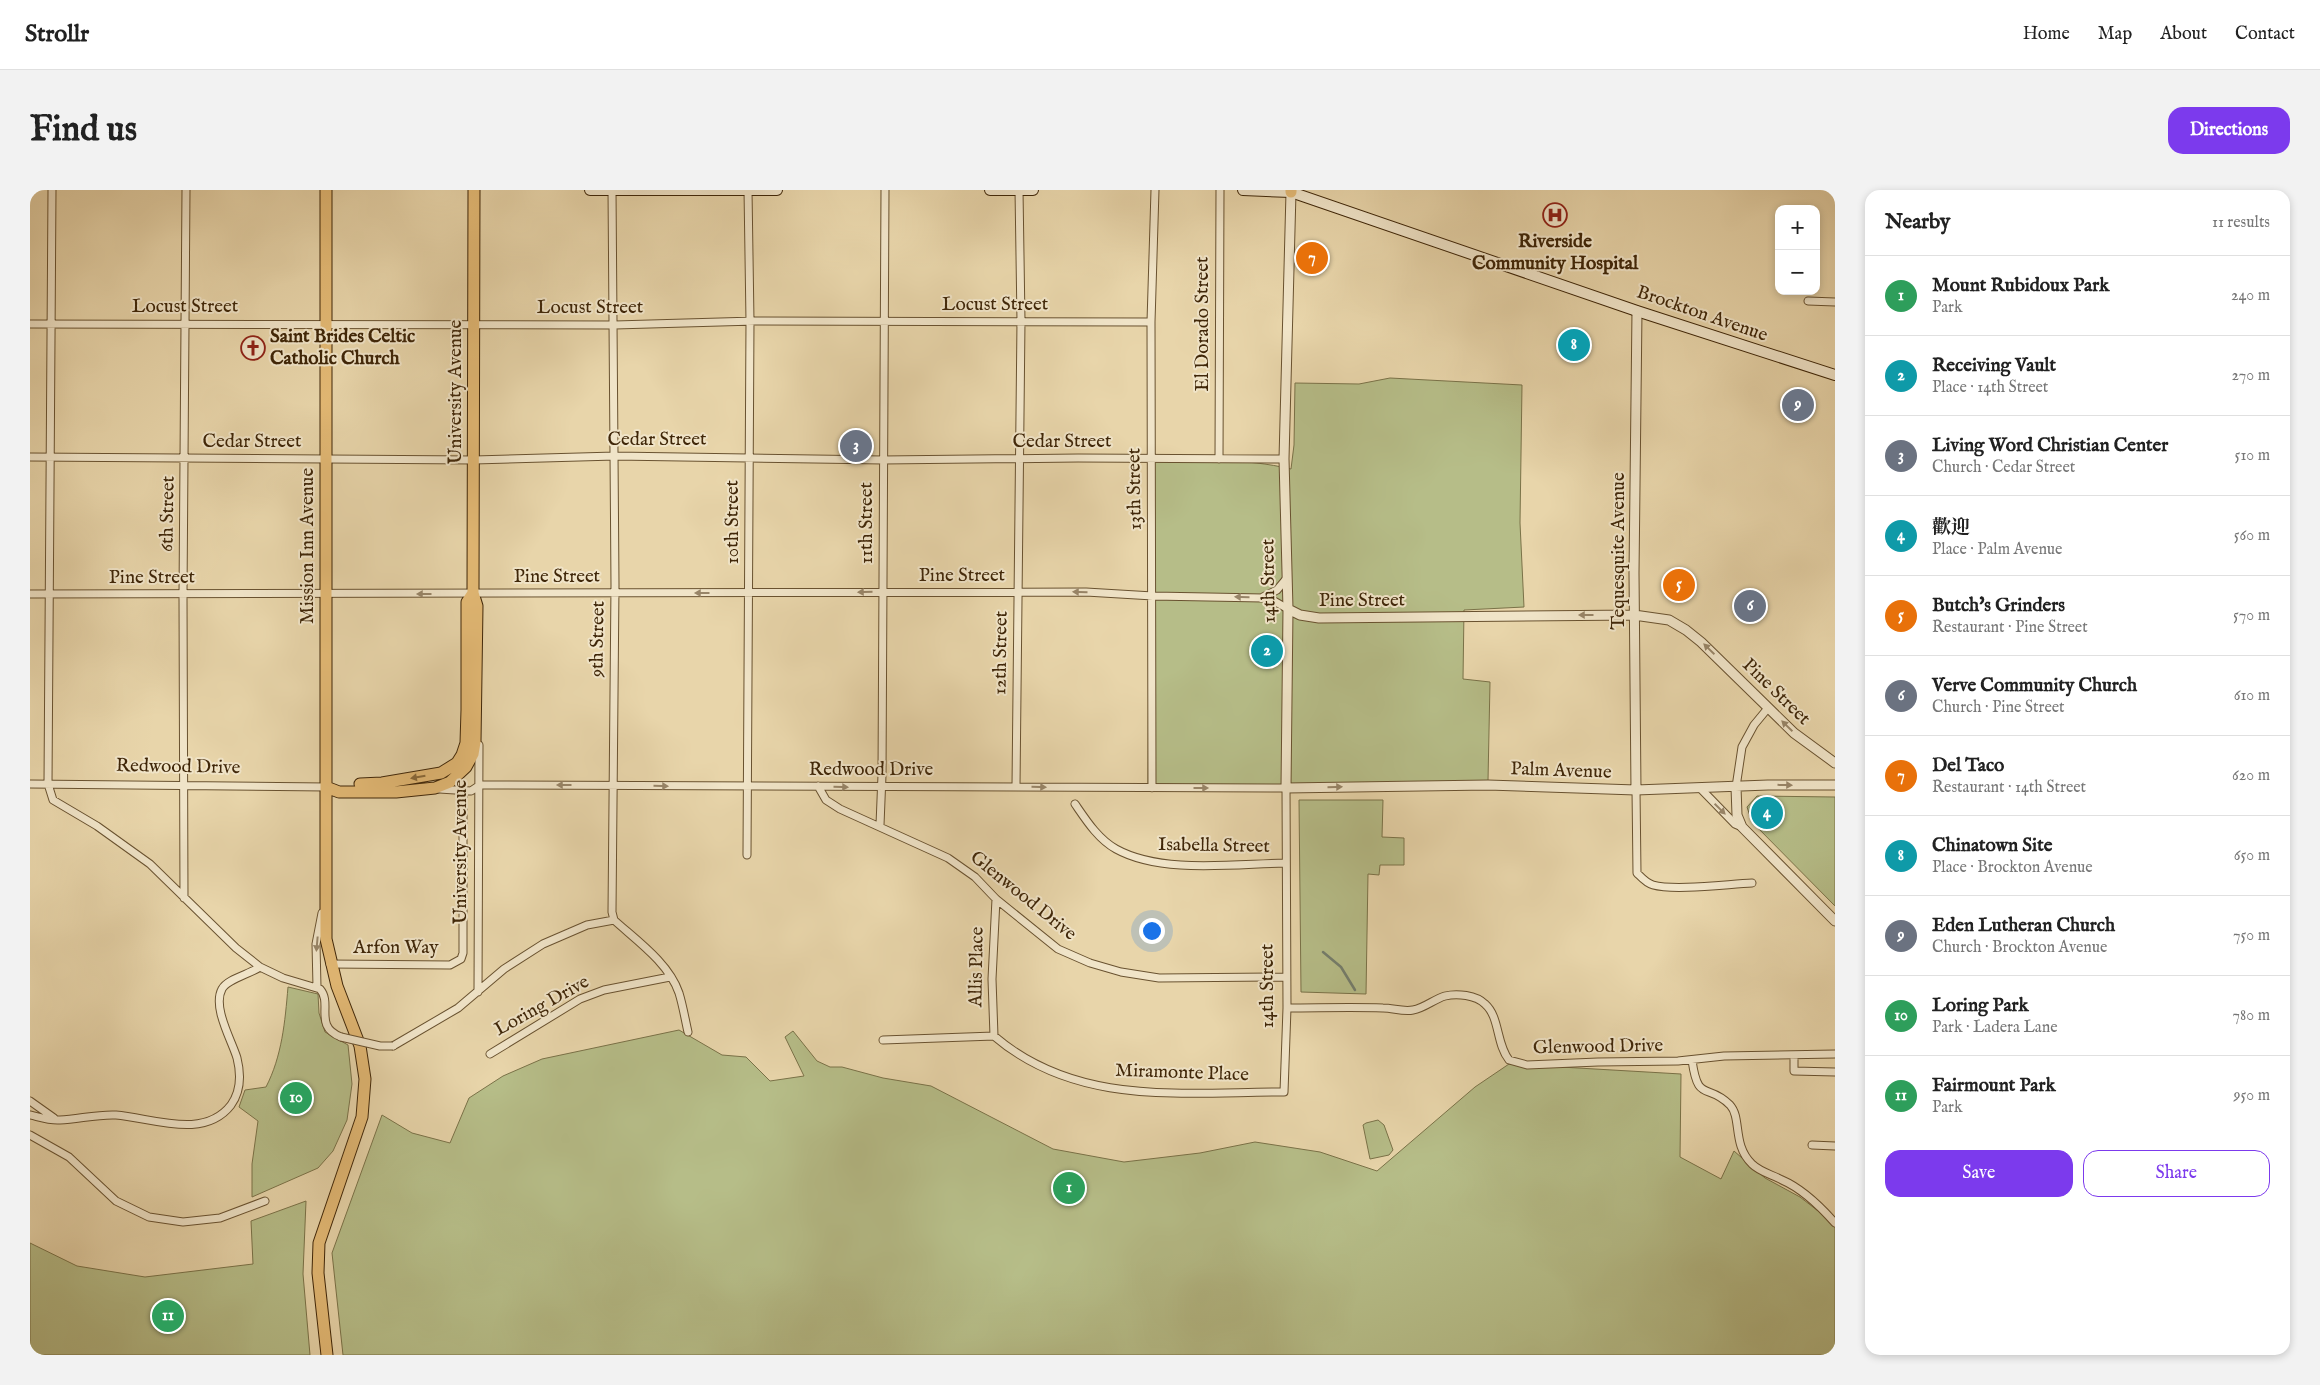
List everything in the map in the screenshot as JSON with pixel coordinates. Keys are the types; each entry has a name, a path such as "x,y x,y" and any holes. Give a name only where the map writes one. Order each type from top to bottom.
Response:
{"main road":[{"name":"Mission Inn Avenue","path":"326,190 326,939 330,964 360,1046 365,1079 362,1117 319,1243 318,1273 326,1355"},
{"name":"University Avenue","path":"457,788 473,754 476,711 476,602 473,593 474,190"},
{"path":"590,190 778,190"},
{"path":"990,190 1032,190"},
{"name":"Brockton Avenue","path":"1243,190 1291,191 1637,311 1835,375"},
{"name":"University Avenue","path":"452,767 462,754 466,743 467,602 473,593"},
{"name":"Redwood Drive","path":"326,787 338,784 374,784 417,778 441,773 452,767"},
{"name":"Redwood Drive","path":"326,787 339,792 396,792 457,788"}],"street":[{"path":"52,190 49,324 48,784 53,800 97,826 150,864 236,948 260,967 305,986 317,987"},
{"name":"6th Street","path":"184,898 183,595 186,190"},
{"name":"9th Street","path":"612,190 615,325 615,593 612,786 612,912 614,920"},
{"name":"10th Street","path":"747,855 750,321 748,190"},
{"name":"11th Street","path":"880,825 884,592 885,190"},
{"name":"12th Street","path":"1016,786 1021,321 1019,190"},
{"name":"13th Street","path":"1152,788 1151,322 1155,190"},
{"name":"El Dorado Street","path":"1218,459 1220,190"},
{"name":"14th Street","path":"1284,1092 1288,609 1284,460 1291,191"},
{"path":"1808,301 1835,302"},
{"name":"Tequesquite Avenue","path":"1636,790 1634,615 1637,311"},
{"name":"Locust Street","path":"30,324 615,325 750,321 1151,322"},
{"name":"Cedar Street","path":"30,457 474,460 615,456 883,460 1151,458 1284,460"},
{"path":"1263,598 1278,590 1287,577"},
{"name":"Pine Street","path":"30,594 1086,592 1153,596 1263,598 1274,601 1300,615 1319,618 1634,615 1668,620 1686,630 1701,642 1794,733 1835,763"},
{"path":"1768,708 1754,725 1742,747 1736,787 1737,815 1742,826 1835,921"},
{"name":"University Avenue","path":"476,711 478,720 480,785 478,992"},
{"path":"452,767 457,788"},
{"name":"Redwood Drive","path":"30,784 185,784 326,787"},
{"name":"Redwood Drive","path":"457,788 470,791 480,785 818,786 882,788 1016,786 1286,788"},
{"name":"Palm Avenue","path":"1286,788 1488,785 1636,790 1835,786"},
{"name":"Glenwood Drive","path":"818,786 826,800 840,809 880,825 904,839 948,858 975,878 996,899 1058,949 1090,963 1121,972 1159,978 1286,977"},
{"name":"University Avenue","path":"457,788 463,953 460,959"},
{"path":"1700,788 1734,824 1742,826"},
{"path":"1636,790 1637,873 1645,882 1654,885 1680,886 1752,883"},
{"name":"Isabella Street","path":"1075,804 1102,838 1115,848 1135,858 1167,865 1285,863"},
{"name":"Allis Place","path":"994,1036 992,978 996,899"},
{"name":"Mission Inn Avenue","path":"325,903 316,944 317,987 324,996 326,1023 332,1031 341,1037 380,1046 392,1046 458,1008 478,992"},
{"path":"478,992 504,969 543,944 587,925 614,920 647,950 670,977 678,992 688,1032"},
{"name":"Arfon Way","path":"330,964 450,965 460,959"},
{"path":"30,1115 58,1120 115,1115 191,1125 205,1123 220,1116 237,1096 240,1077 237,1058 223,1020 220,997 222,988 230,981 250,974 260,967"},
{"name":"Loring Drive","path":"490,1054 580,999 604,990 670,977"},
{"name":"Glenwood Drive","path":"1286,1008 1385,1008 1410,1011 1421,1008 1444,996 1467,996 1478,999 1486,1005 1491,1013 1499,1042 1509,1060 1527,1066 1692,1060 1724,1056 1835,1054"},
{"path":"883,1040 994,1036"},
{"name":"Miramonte Place","path":"994,1036 1014,1054 1041,1069 1085,1085 1134,1092 1284,1092"},
{"path":"1794,1055 1794,1072 1835,1072"},
{"path":"1692,1060 1695,1082 1702,1090 1730,1106 1735,1116 1738,1138 1743,1153 1753,1166 1797,1189 1820,1206 1835,1223"},
{"path":"30,1101 58,1120"},
{"path":"30,1135 69,1157 116,1201 149,1216 183,1222 220,1218 265,1201"},
{"path":"1812,1145 1835,1146"}],"green space":[{"path":"1390,378 1522,385 1520,523 1524,607 1464,610 1463,679 1490,682 1488,781 1321,786 1148,788 1150,460 1239,461 1291,469 1294,445 1295,383 1359,384"},
{"path":"1757,796 1835,797 1835,906 1752,822 1747,807"},
{"path":"1299,800 1383,800 1382,837 1404,838 1404,865 1380,865 1379,875 1368,874 1366,994 1301,992"},
{"path":"288,987 318,994 319,1013 325,1032 348,1045 352,1084 347,1120 333,1151 318,1168 252,1197 252,1164 258,1121 239,1107 245,1090 266,1087 276,1063 286,1013"},
{"path":"679,1030 722,1055 746,1057 770,1081 804,1076 785,1037 793,1031 817,1061 830,1067 842,1067 883,1078 931,1086 1053,1149 1124,1162 1200,1153 1255,1142 1320,1152 1377,1171 1475,1087 1509,1064 1681,1074 1680,1157 1721,1179 1734,1151 1765,1178 1800,1197 1835,1224 1835,1355 343,1355 332,1253 382,1115 412,1133 450,1143 469,1098 503,1076 542,1059"},
{"path":"1378,1120 1384,1125 1393,1150 1389,1155 1370,1159 1363,1125"},
{"path":"306,1201 303,1274 310,1355 30,1355 30,1243 77,1266 145,1277 253,1264 251,1221"}],"waterway":[{"path":"1323,952 1341,967 1355,990"}],"place":[{"name":"Riverside Community Hospital","path":"1555,215"},
{"name":"Del Taco","path":"1312,258"},
{"name":"Chinatown Site","path":"1574,345"},
{"name":"Saint Brides Celtic Catholic Church","path":"253,348"},
{"name":"Eden Lutheran Church","path":"1798,405"},
{"name":"Living Word Christian Center","path":"856,446"},
{"name":"Butch's Grinders","path":"1679,585"},
{"name":"Verve Community Church","path":"1750,606"},
{"name":"Receiving Vault","path":"1267,651"},
{"name":"歡迎","path":"1767,813"},
{"name":"Loring Park","path":"296,1098"},
{"name":"Mount Rubidoux Park","path":"1069,1188"},
{"name":"Fairmount Park","path":"168,1316"}]}
